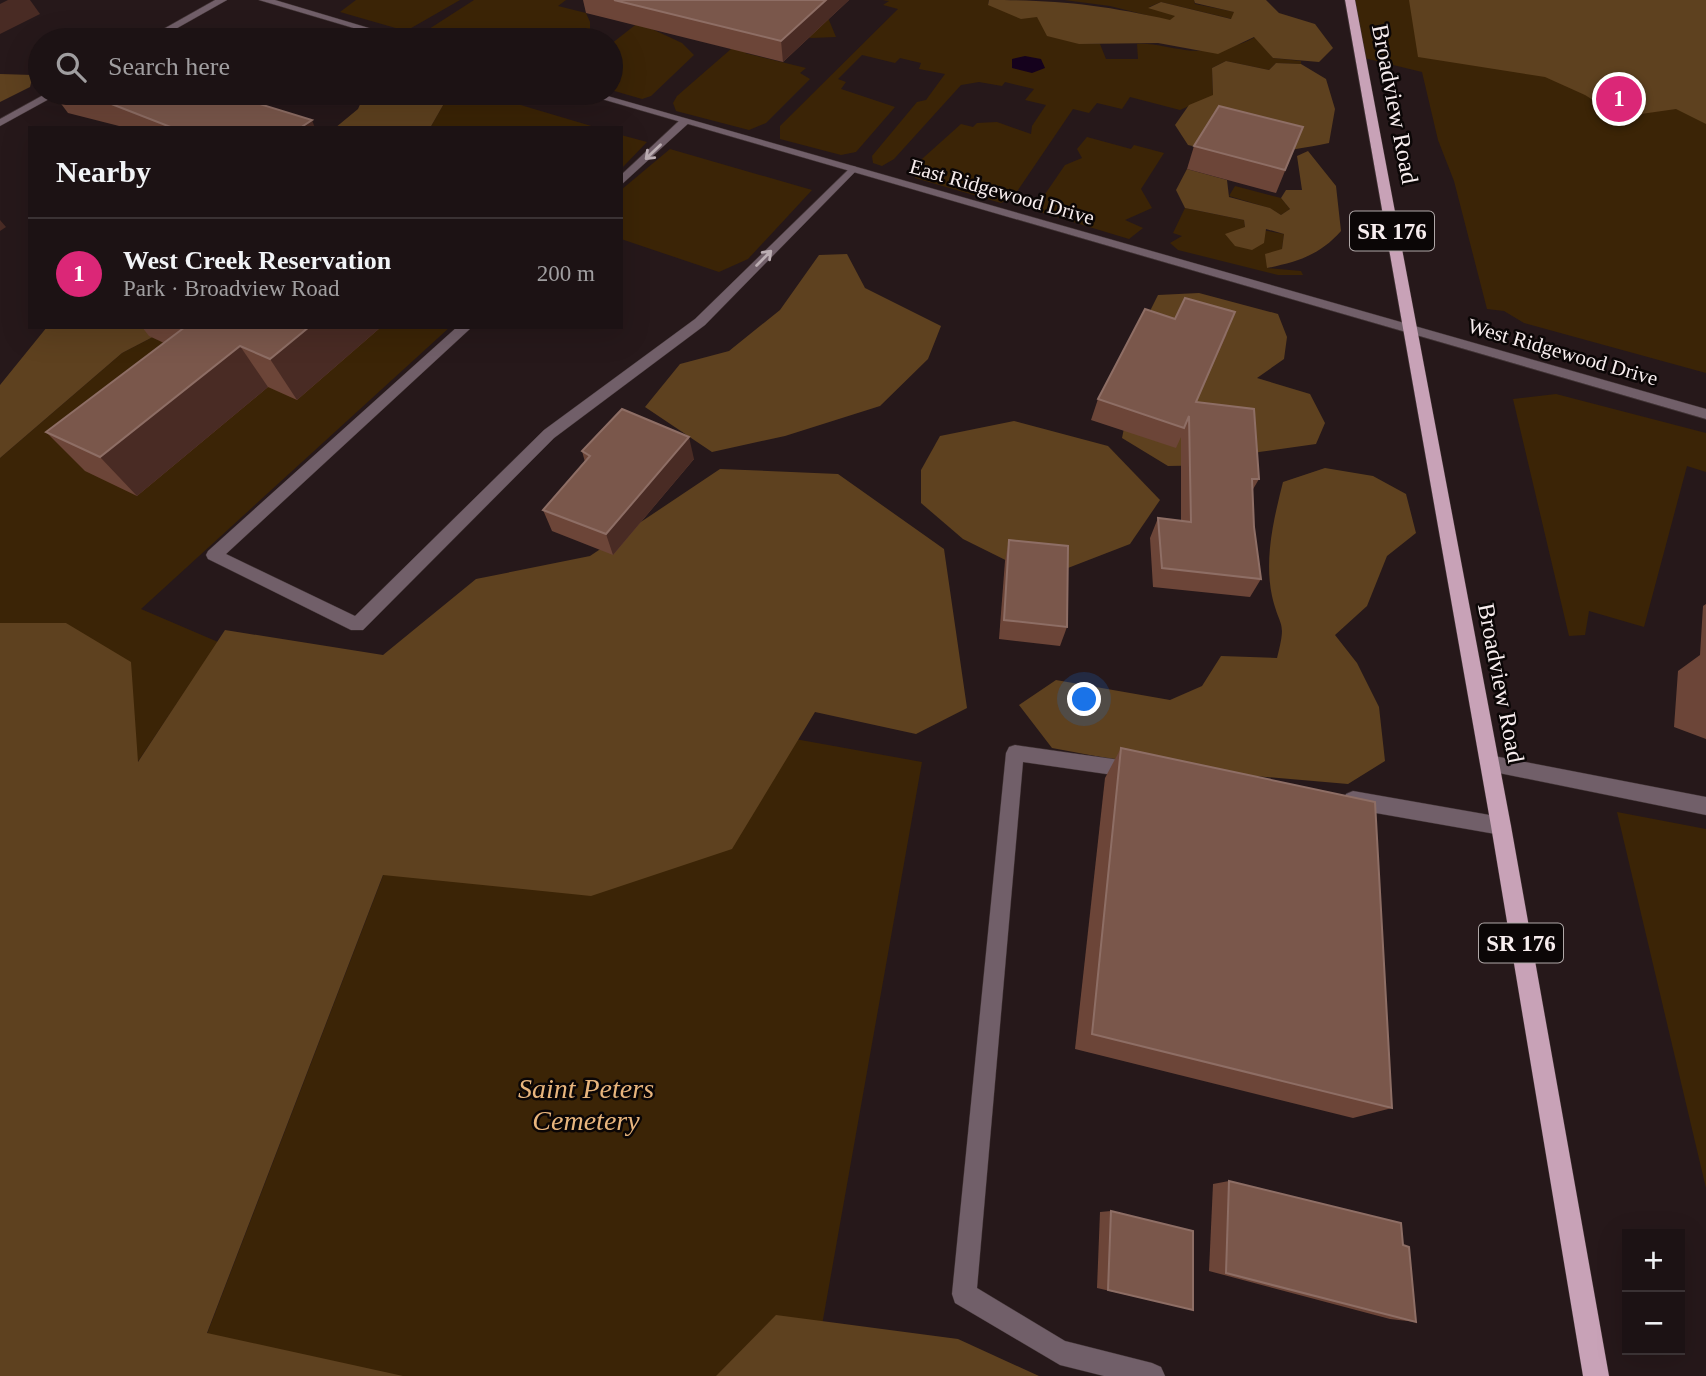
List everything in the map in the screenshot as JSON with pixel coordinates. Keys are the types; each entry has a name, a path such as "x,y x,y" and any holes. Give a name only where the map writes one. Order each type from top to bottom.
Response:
{"main road":[{"name":"Broadview Road","path":"1350,0 1408,329 1501,826 1596,1376"}],"street":[{"path":"171,28 222,0"},
{"path":"264,0 362,28"},
{"name":"East Ridgewood Drive","path":"623,103 1408,329"},
{"path":"0,123 33,105"},
{"path":"623,180 685,121"},
{"path":"463,329 214,555 357,625 549,434 700,322 852,169"},
{"name":"West Ridgewood Drive","path":"1408,329 1706,414"},
{"path":"1152,1376 1060,1352 964,1294 1015,753 1153,772"},
{"path":"1489,763 1706,806"},
{"path":"1333,797 1501,826"}],"green space":[{"path":"356,0 460,0 411,28 396,28 340,12"},
{"path":"474,0 566,0 558,6 586,13 590,22 590,28 431,28"},
{"path":"667,0 652,29 682,43 694,55 651,96 642,99 623,93 623,35"},
{"path":"882,0 989,0 988,4 1037,17 1079,44 1100,44 1106,59 1138,59 1137,44 1202,51 1230,47 1255,37 1273,58 1301,61 1301,64 1276,63 1269,70 1226,61 1212,68 1213,96 1180,110 1130,97 1122,109 1097,103 1089,113 1073,109 1014,196 1001,203 915,178 913,167 961,124 973,127 977,123 997,122 1031,134 1032,126 1046,105 1025,100 1034,89 1005,82 1002,86 979,82 961,85 894,159 882,166 873,163 872,156 917,102 926,100 945,74 919,69 921,63 900,58 895,63 862,55 838,79 846,82 841,89 895,107 856,152 841,155 780,139 780,126 898,9 883,5 889,1"},
{"path":"1064,0 1194,0 1195,4 1235,12 1232,19 1161,2 1149,7 1176,16 1170,21 1110,6"},
{"path":"1350,0 1706,0 1706,373 1524,323 1504,311 1487,309 1454,181 1438,140 1422,72 1360,57"},
{"path":"824,8 836,37 811,38 786,32 745,53 806,68 800,73 810,79 766,123 749,130 676,111 673,103 677,96 731,49"},
{"path":"443,105 520,105 591,126 431,126"},
{"path":"623,136 647,142 623,167"},
{"path":"1087,137 1131,149 1134,145 1164,153 1141,189 1152,208 1125,220 1143,228 1129,239 1040,212 1039,203 1065,165 1082,158 1077,149"},
{"path":"670,149 812,190 748,259 719,272 623,240 623,188"},
{"path":"1235,186 1281,198 1290,209 1281,215 1269,208 1229,196"},
{"path":"1185,208 1244,220 1245,227 1284,234 1282,249 1267,268 1301,271 1303,275 1278,275 1178,250 1170,243 1182,236 1173,233"},
{"path":"168,329 448,329 141,609 218,642 137,763 66,623 0,623 0,458 122,353"},
{"path":"1556,394 1706,433 1706,472 1687,466 1644,627 1589,611 1585,635 1569,636 1513,399"},
{"name":"Saint Peters Cemetery","path":"459,678 922,762 813,1376 339,1376 207,1334"},
{"path":"1617,812 1706,829 1706,1188"}],"shaded area":[{"path":"989,0 1080,4 1170,20 1175,16 1148,8 1161,2 1231,19 1234,12 1195,3 1194,0 1266,0 1279,13 1315,24 1333,48 1319,62 1273,58 1254,37 1218,54 1158,43 1079,44 1047,36 1037,17 1021,19 988,5"},
{"path":"1409,0 1706,0 1706,124 1676,109 1620,117 1585,95 1545,77 1418,57"},
{"path":"1025,56 1041,59 1045,68 1032,73 1012,68 1012,59"},
{"path":"1226,61 1269,70 1276,63 1301,64 1326,79 1335,109 1329,143 1258,153 1226,152 1188,145 1175,125 1189,105 1213,95 1212,68"},
{"path":"0,74 28,75 28,88 0,102"},
{"path":"360,105 443,105 431,126 337,126"},
{"path":"1308,151 1336,186 1341,231 1316,252 1288,263 1267,268 1265,254 1282,249 1284,234 1266,229 1264,243 1252,250 1235,246 1225,234 1245,227 1244,220 1185,208 1176,190 1187,169 1227,180 1229,197 1270,208 1281,215 1290,209 1281,198 1286,190 1302,190 1297,156"},
{"path":"847,254 865,288 941,326 928,359 880,406 785,436 712,452 645,407 680,364 729,351 780,310 819,255"},
{"path":"1199,293 1278,314 1287,337 1284,359 1257,378 1310,394 1325,423 1316,444 1259,452 1222,465 1168,466 1122,438 1146,319 1158,295"},
{"path":"45,329 168,329 122,353 0,458 0,385"},
{"path":"1014,421 1108,446 1160,500 1130,544 1042,578 963,539 921,503 921,470 940,436"},
{"path":"1325,468 1373,476 1406,494 1416,533 1387,556 1367,606 1335,635 1357,663 1379,707 1385,761 1348,784 1160,768 1052,748 1019,705 1056,680 1170,700 1202,686 1221,656 1277,658 1282,630 1272,596 1269,567 1273,524 1283,482"},
{"path":"720,469 838,474 944,549 967,708 916,734 815,712 732,849 591,896 383,875 207,1333 403,1376 0,1376 0,623 66,623 131,662 138,762 225,630 383,655 476,579 590,556"},
{"path":"776,1315 958,1339 1039,1376 716,1376"}],"building":[{"path":"614,0 826,0 781,41"},
{"path":"114,105 263,105 312,120 303,126 168,126"},
{"path":"1219,106 1303,127 1285,170 1194,146"},
{"path":"1185,298 1235,312 1196,402 1254,409 1259,479 1252,479 1254,527 1261,579 1162,568 1158,518 1191,522 1189,416 1184,428 1098,399 1145,309 1175,319"},
{"path":"182,329 307,329 270,359 240,346 100,457 46,432"},
{"path":"622,409 689,437 606,534 543,510 590,456 582,451"},
{"path":"1009,540 1068,546 1067,627 1004,620"},
{"path":"1121,748 1375,802 1392,1108 1092,1034"},
{"path":"1229,1181 1401,1223 1403,1245 1409,1247 1416,1322 1226,1273"},
{"path":"1111,1211 1193,1231 1193,1310 1108,1290"}],"place":[{"name":"West Creek Reservation","path":"1619,99"}]}
